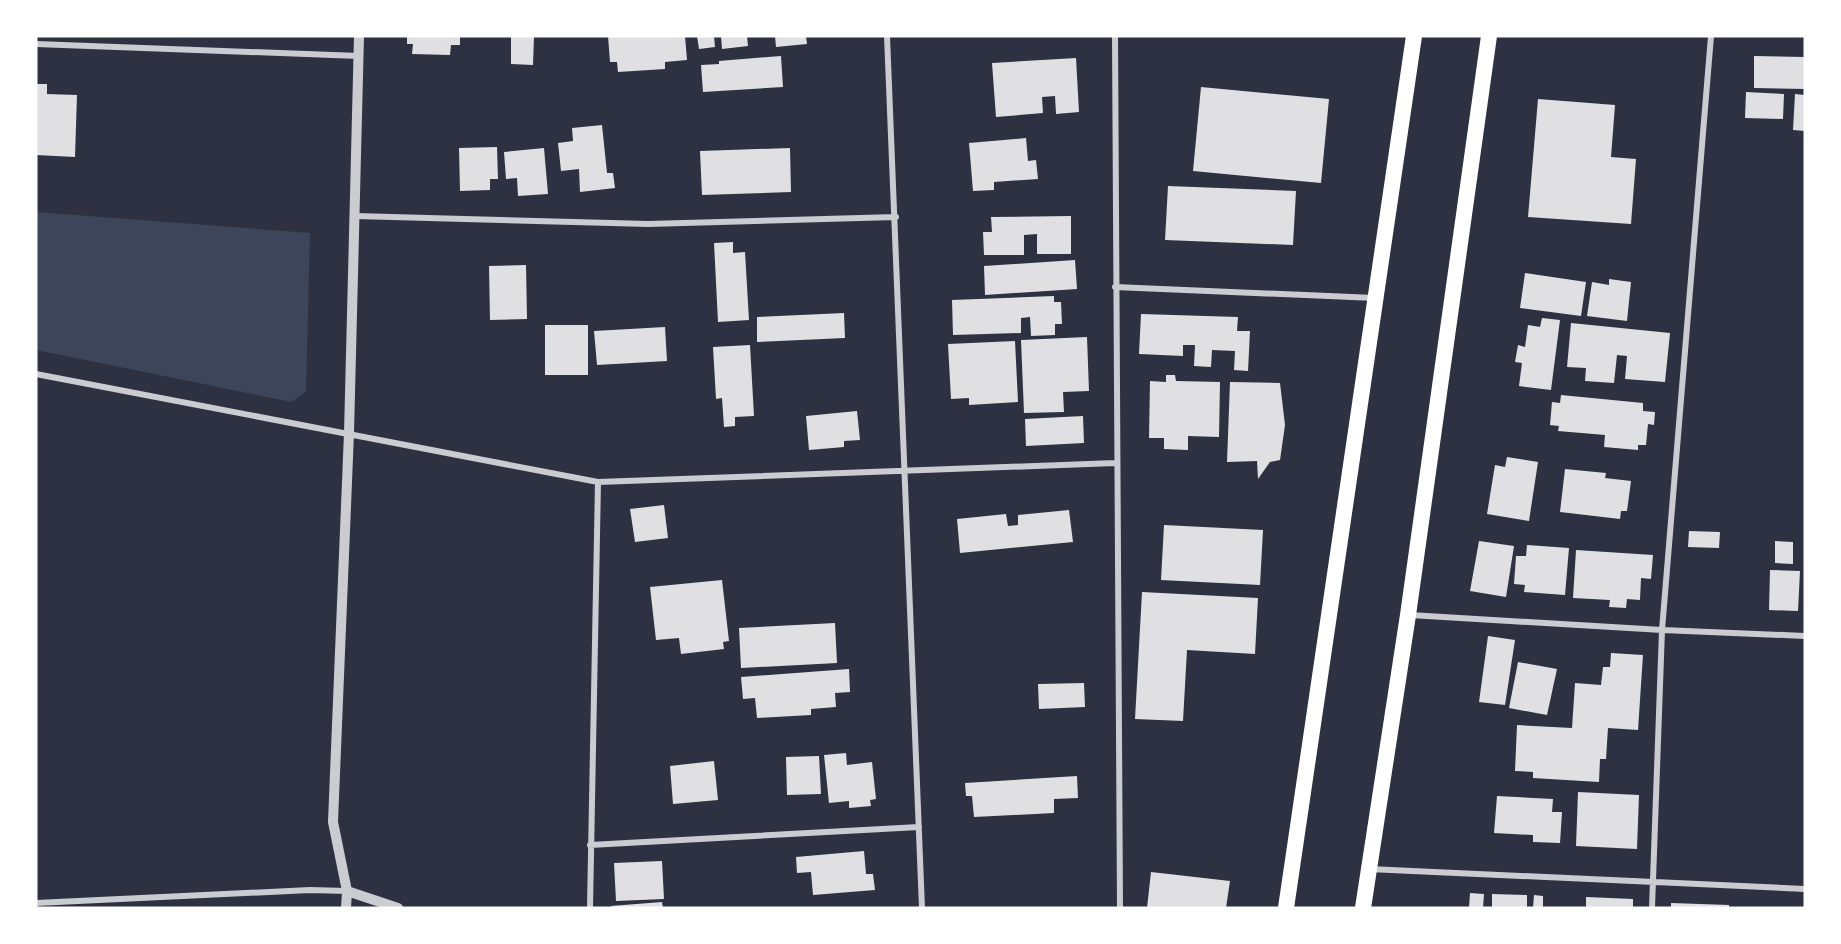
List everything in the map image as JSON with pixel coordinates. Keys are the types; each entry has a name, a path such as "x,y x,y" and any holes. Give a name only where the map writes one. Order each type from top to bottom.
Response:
{"highway":[{"path":"1286,908 1414,36"},
{"path":"1363,908 1408,615 1490,36"}],"street":[{"path":"346,908 347,891 333,822 349,433 359,36"},
{"path":"887,36 922,908"},
{"path":"1115,36 1115,462 1120,908"},
{"path":"1652,908 1662,630 1711,36"},
{"path":"36,44 359,56"},
{"path":"354,216 648,224 896,217"},
{"path":"1115,287 1375,297"},
{"path":"36,374 598,482 904,472 1115,462"},
{"path":"590,908 598,482"},
{"path":"1408,615 1805,636"},
{"path":"590,845 919,827"},
{"path":"1369,869 1805,889"},
{"path":"36,903 310,890 347,891 398,908"}],"shaded area":[{"path":"36,212 310,233 306,392 291,402 36,350"}],"building":[{"path":"407,36 460,36 460,45 451,45 450,55 412,54 413,44 407,44"},
{"path":"511,36 534,36 533,65 511,64"},
{"path":"608,36 685,36 687,60 665,62 665,69 618,72 617,62 610,62"},
{"path":"697,36 714,36 715,47 699,49"},
{"path":"721,36 747,36 748,46 722,49"},
{"path":"775,36 806,36 807,44 776,47"},
{"path":"781,56 783,87 703,92 701,65 719,64 719,61"},
{"path":"1754,56 1805,57 1805,89 1754,88"},
{"path":"1076,58 1079,112 1056,114 1055,96 1042,97 1043,113 996,117 992,63"},
{"path":"36,84 47,84 47,94 77,95 75,157 36,155"},
{"path":"1201,87 1329,99 1321,183 1193,171"},
{"path":"1746,92 1784,94 1783,119 1745,118"},
{"path":"1795,94 1805,95 1805,131 1793,130"},
{"path":"1538,99 1615,105 1611,157 1636,159 1631,224 1528,217"},
{"path":"602,125 607,173 613,173 615,188 580,192 579,169 561,171 558,143 573,141 572,128"},
{"path":"1026,138 1028,161 1036,160 1038,179 994,182 994,190 973,191 969,143"},
{"path":"497,147 498,179 490,179 490,190 460,191 459,148"},
{"path":"544,148 548,194 518,196 517,178 506,179 504,152"},
{"path":"790,148 791,192 702,195 700,151"},
{"path":"1168,186 1296,191 1293,245 1165,240"},
{"path":"1071,216 1071,254 1037,254 1037,234 1024,235 1024,255 984,255 983,232 992,232 991,217"},
{"path":"733,242 733,253 745,252 749,320 718,322 714,243"},
{"path":"1075,260 1077,289 985,295 984,266"},
{"path":"526,265 527,319 490,320 489,266"},
{"path":"1525,273 1586,282 1581,316 1520,308"},
{"path":"1609,279 1631,282 1627,321 1587,316 1592,282 1609,285"},
{"path":"1054,296 1054,302 1061,302 1062,324 1055,324 1055,335 1031,336 1030,317 1021,318 1021,333 953,335 952,300"},
{"path":"844,313 845,338 757,342 757,317"},
{"path":"1141,314 1238,317 1237,331 1250,331 1248,371 1234,370 1235,351 1212,350 1211,367 1194,366 1195,345 1183,345 1183,356 1139,354"},
{"path":"1542,318 1560,320 1551,390 1519,386 1522,363 1515,362 1518,345 1525,347 1528,325 1540,327"},
{"path":"1571,323 1670,333 1665,382 1625,379 1627,356 1617,355 1614,383 1585,381 1586,368 1567,367"},
{"path":"545,325 588,325 588,375 545,375"},
{"path":"665,327 667,361 597,365 594,331"},
{"path":"1087,337 1089,391 1063,392 1064,412 1024,413 1021,340"},
{"path":"1015,341 1018,402 969,405 969,398 951,399 948,344"},
{"path":"750,345 754,416 735,417 735,426 724,427 722,398 716,399 713,347"},
{"path":"1166,375 1175,375 1176,381 1220,382 1219,437 1188,436 1188,450 1164,449 1164,438 1149,438 1150,381 1166,382"},
{"path":"1230,382 1280,383 1285,425 1280,460 1270,462 1258,479 1257,461 1227,462"},
{"path":"1561,395 1643,403 1643,411 1655,412 1654,425 1648,424 1646,445 1638,445 1638,450 1604,447 1605,435 1558,431 1559,426 1550,425 1552,402 1560,403"},
{"path":"857,411 860,440 844,441 844,447 809,450 806,416"},
{"path":"1083,416 1084,443 1026,446 1025,419"},
{"path":"1507,457 1538,462 1529,521 1487,514 1495,465 1505,467"},
{"path":"1565,469 1606,473 1605,478 1631,481 1627,511 1621,511 1620,519 1560,512"},
{"path":"664,505 668,538 635,542 630,509"},
{"path":"1069,510 1073,542 960,553 957,519 1006,514 1008,526 1018,525 1018,515"},
{"path":"1164,525 1263,530 1260,585 1161,580"},
{"path":"1689,531 1720,532 1719,548 1688,547"},
{"path":"1479,541 1514,546 1506,597 1470,591"},
{"path":"1775,541 1793,542 1793,564 1775,563"},
{"path":"1527,545 1569,548 1565,595 1524,592 1525,585 1514,584 1516,556 1526,556"},
{"path":"1576,550 1653,555 1651,579 1641,578 1640,600 1627,599 1626,608 1609,607 1610,600 1573,598"},
{"path":"1770,570 1800,571 1798,611 1769,610"},
{"path":"722,580 729,641 723,642 724,649 681,654 679,638 656,640 650,587"},
{"path":"1142,592 1258,598 1255,654 1187,650 1183,721 1135,719"},
{"path":"835,623 837,663 741,668 739,628"},
{"path":"1488,636 1515,640 1505,705 1479,702"},
{"path":"1611,653 1643,655 1638,730 1608,728 1606,759 1600,759 1599,782 1533,778 1533,772 1515,771 1517,725 1572,728 1575,683 1601,685 1603,667 1610,667"},
{"path":"1518,662 1557,669 1547,715 1509,708"},
{"path":"849,669 850,692 835,693 836,707 811,709 811,715 757,718 755,698 743,699 741,677"},
{"path":"1084,683 1085,707 1039,709 1038,684"},
{"path":"846,753 847,765 872,762 876,799 870,800 871,806 849,808 849,801 829,803 824,755"},
{"path":"819,756 821,794 787,795 786,757"},
{"path":"714,761 718,800 673,804 670,766"},
{"path":"1077,776 1078,798 1054,799 1054,813 974,817 972,796 966,796 965,783"},
{"path":"1578,792 1639,795 1637,849 1576,846"},
{"path":"1497,796 1553,799 1552,812 1562,812 1560,843 1533,842 1533,835 1494,833"},
{"path":"864,851 866,874 873,874 875,890 813,895 811,872 797,873 796,857"},
{"path":"662,861 664,899 616,901 614,863"},
{"path":"1151,872 1230,881 1226,908 1147,908"},
{"path":"1470,893 1484,894 1483,908 1469,908"},
{"path":"1492,894 1527,895 1527,908 1492,908"},
{"path":"1534,895 1543,896 1543,908 1533,908"},
{"path":"1586,897 1633,899 1633,908 1586,908"},
{"path":"662,902 663,908 611,908 611,906"},
{"path":"1671,903 1729,905 1729,908 1671,908"}]}
